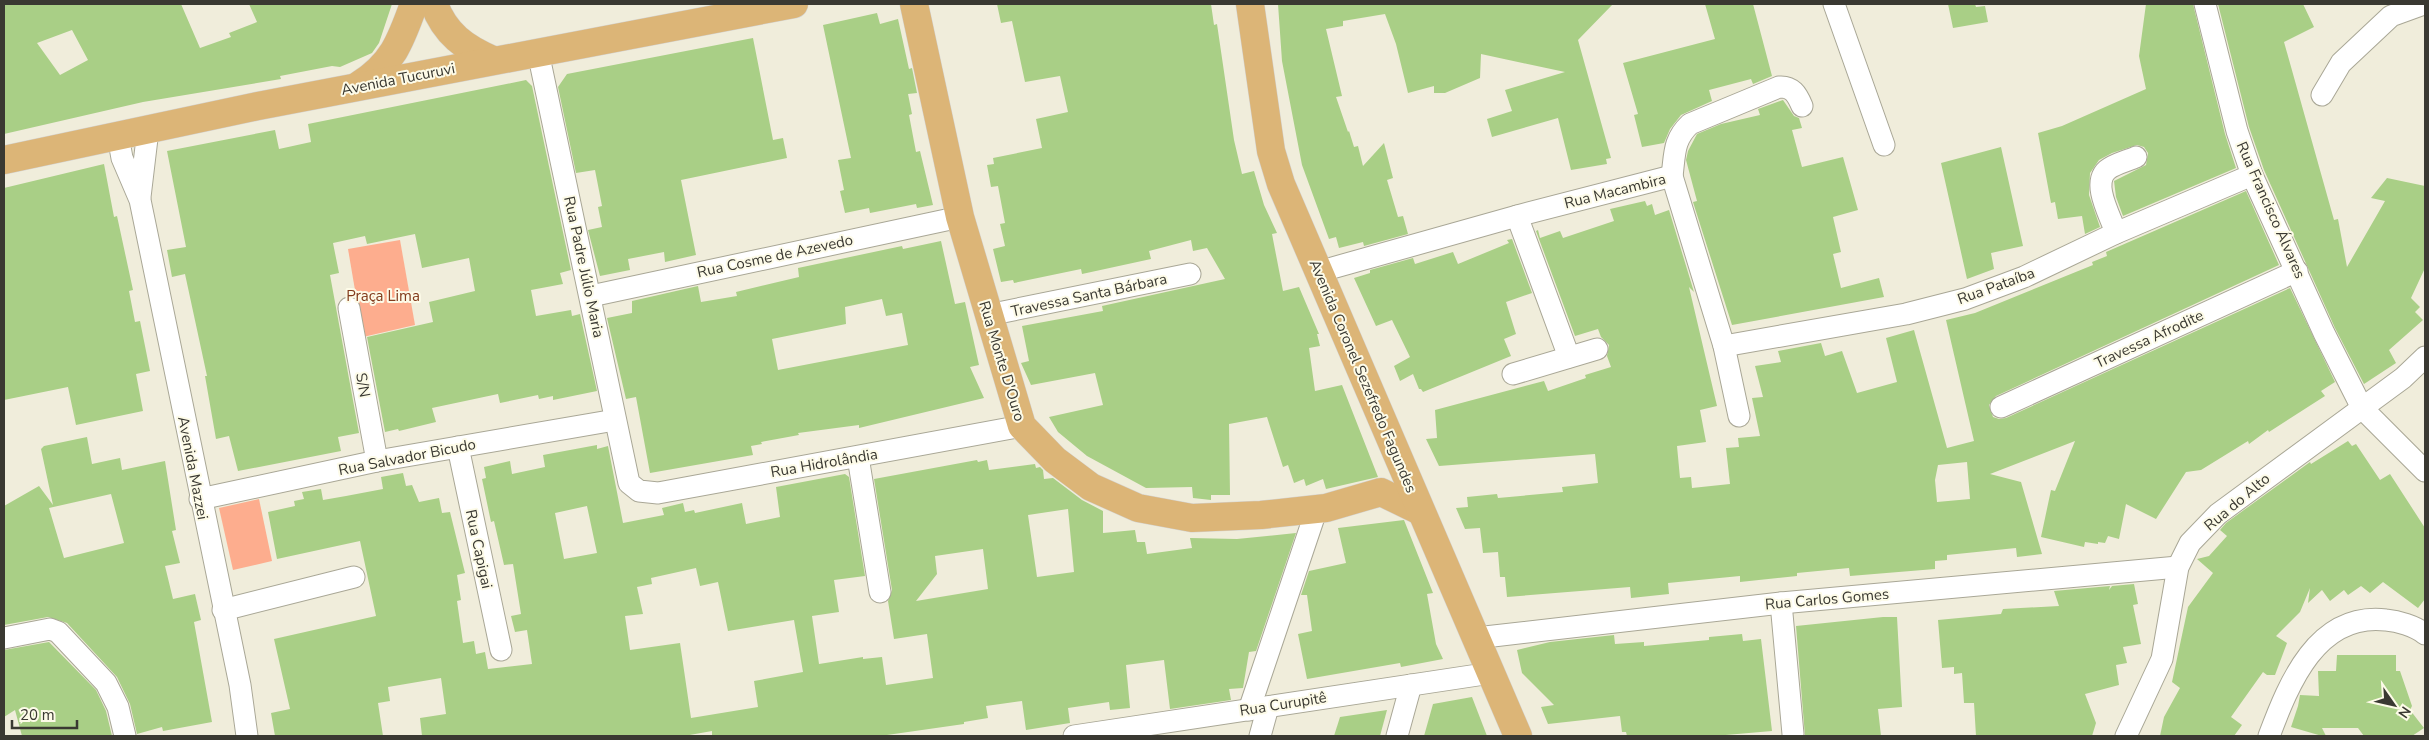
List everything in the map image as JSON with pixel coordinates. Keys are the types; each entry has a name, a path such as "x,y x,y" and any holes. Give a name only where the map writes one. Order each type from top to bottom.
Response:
{"main road":[{"path":"353,88 378,72 388,62 403,36 414,4"},
{"path":"434,4 445,27 454,38 470,50 493,60"},
{"name":"Avenida Tucuruvi","path":"4,160 493,60 794,4"},
{"name":"Rua Monte D'Ouro","path":"914,4 960,217 1022,426 1055,460 1091,487 1138,508 1192,518 1260,515 1317,508 1381,492"},
{"name":"Avenida Coronel Sezefredo Fagundes","path":"1250,4 1271,151 1281,184 1518,736"},
{"path":"1398,460 1381,492 1420,511"}],"street":[{"path":"1834,4 1884,145"},
{"name":"Rua Francisco Álvares","path":"2204,4 2237,132 2252,175 2324,333 2362,408 2425,471"},
{"path":"2322,95 2341,63 2391,16 2424,4"},
{"name":"Rua Padre Júlio Maria","path":"538,52 629,483"},
{"path":"1672,176 1675,148 1680,134 1690,124 1779,86 1787,86 1793,90 1802,106"},
{"name":"Avenida Mazzei","path":"140,200 148,130"},
{"name":"Avenida Mazzei","path":"118,136 122,158 140,200 222,610 240,685 246,736"},
{"path":"2116,233 2100,189 2100,180 2108,169 2136,157"},
{"name":"Rua Pataíba","path":"1724,346 1906,314 1965,299 2024,277 2116,233 2252,175"},
{"name":"Rua Macambira","path":"1318,272 1517,216 1672,176 1724,346 1739,416"},
{"path":"1517,216 1569,357"},
{"name":"Rua Cosme de Azevedo","path":"591,296 960,217"},
{"name":"Travessa Afrodite","path":"2001,407 2297,271"},
{"name":"Travessa Santa Bárbara","path":"988,315 1190,274"},
{"name":"S/N","path":"349,308 378,461"},
{"path":"1513,374 1598,349"},
{"name":"Rua do Alto","path":"2126,736 2162,659 2178,566 2190,543 2218,514 2403,378 2425,357"},
{"name":"Rua Salvador Bicudo","path":"200,499 378,461 615,420"},
{"name":"Rua Hidrolândia","path":"629,483 639,492 658,493 1022,426"},
{"name":"Rua Capigai","path":"458,447 501,650"},
{"path":"858,456 880,592"},
{"path":"1260,736 1258,708 1317,508"},
{"name":"Rua Carlos Gomes","path":"1476,638 1781,603 2178,566"},
{"path":"222,610 354,577"},
{"path":"1781,603 1793,734"},
{"path":"2269,736 2282,700 2299,669 2318,644 2342,626 2368,618 2395,621 2424,635"},
{"path":"4,638 50,629 58,632 106,683 118,707 125,736"},
{"name":"Rua Curupitê","path":"1074,736 1109,734 1258,708 1491,673"},
{"path":"1397,736 1411,685"}],"green space":[{"name":"Praça Lima","path":"400,240 415,325 363,337 348,249"},
{"path":"259,499 272,561 233,570 219,508"}],"building":[{"path":"4,4 181,4 200,48 231,37 229,33 257,22 249,4 392,4 379,43 372,53 340,67 332,66 280,76 281,79 143,102 4,134","holes":["72,30 88,60 60,75 37,43"]},
{"path":"997,4 1211,4 1214,25 1217,24 1234,140 1242,174 1254,171 1264,205 1277,233 1272,234 1283,291 1299,287 1319,334 1317,334 1320,346 1309,348 1315,391 1342,385 1378,477 1326,489 1323,479 1306,486 1304,479 1294,483 1288,465 1283,467 1267,417 1229,424 1230,495 1211,495 1211,500 1193,498 1192,487 1146,488 1087,456 1058,432 1049,417 1103,405 1095,373 1031,385 1021,363 1029,361 1022,326 1103,311 1102,306 1225,279 1207,248 1193,251 1191,240 1149,251 1151,259 1082,274 1081,269 1014,283 1013,280 1001,282 993,249 1005,246 1000,224 1005,223 998,186 991,187 987,165 994,164 993,158 1042,148 1036,119 1068,112 1060,76 1025,82 1012,21 1001,23"},
{"path":"1278,4 1613,4 1578,40 1611,158 1606,159 1607,164 1571,170 1558,118 1492,137 1487,119 1512,111 1505,90 1565,72 1481,54 1480,78 1445,93 1434,93 1434,86 1408,93 1396,44 1385,14 1343,21 1343,26 1326,29 1342,96 1336,97 1354,147 1358,146 1363,166 1384,143 1393,178 1387,180 1398,217 1403,216 1408,234 1364,246 1363,242 1339,248 1336,237 1329,239 1302,165 1282,61"},
{"path":"1705,4 1753,4 1772,76 1753,84 1751,79 1709,90 1712,101 1681,115 1670,129 1664,143 1642,147 1634,115 1638,114 1623,63 1715,39"},
{"path":"1948,4 1985,6 1988,22 1953,28"},
{"path":"2146,4 2193,4 2225,134 2236,168 2123,216 2116,197 2114,181 2146,165 2148,153 2144,147 2137,145 2112,153 2099,160 2090,173 2089,195 2100,227 2085,234 2082,216 2058,219 2055,202 2051,203 2038,133 2062,126 2146,89 2139,56"},
{"path":"2218,4 2303,4 2314,27 2284,42 2334,220 2338,219 2347,267 2385,201 2371,198 2387,178 2425,186 2425,268 2411,298 2420,307 2415,312 2423,320 2389,350 2396,363 2364,384 2335,328 2264,170 2249,127"},
{"path":"877,13 880,24 898,19 909,69 912,68 917,93 908,94 912,114 909,115 916,152 920,151 933,205 917,208 916,204 870,213 869,208 845,213 840,191 844,190 838,160 851,158 823,25"},
{"path":"753,38 773,140 783,138 787,158 681,180 696,255 665,262 664,252 628,259 630,270 600,276 588,230 602,227 598,207 602,206 595,170 576,173 558,87 567,74"},
{"path":"526,80 532,86 571,270 560,273 563,284 531,290 536,316 571,310 572,316 580,314 597,391 553,400 553,396 539,399 538,395 500,403 498,394 432,408 436,422 399,431 398,429 385,432 367,337 433,322 429,302 475,291 469,258 422,268 415,234 367,244 365,236 333,243 339,273 330,275 359,433 338,437 341,451 238,471 229,436 216,439 205,376 207,376 185,274 172,277 167,250 186,247 167,151 275,130 279,149 311,142 308,124"},
{"path":"1783,100 1794,116 1799,118 1802,128 1792,130 1802,167 1843,157 1858,210 1833,217 1841,252 1833,254 1841,288 1879,278 1884,297 1732,325 1693,202 1697,201 1686,160 1688,151 1697,134 1721,124 1760,115 1758,109"},
{"path":"2001,147 2023,246 1991,253 1994,269 1967,279 1941,163"},
{"path":"104,164 114,217 117,216 133,290 129,291 135,322 140,321 150,371 136,374 143,411 76,425 68,387 4,400 4,188"},
{"path":"2246,191 2279,265 1996,396 1989,405 1993,417 1999,419 2006,418 2290,288 2335,382 2321,391 2325,396 2269,432 2268,430 2249,444 2248,441 2201,470 2186,472 2156,519 2126,504 2119,539 2108,536 2105,543 2085,542 2084,547 2041,537 2051,490 2055,491 2075,441 1990,474 2021,482 2042,554 2017,557 2016,548 1947,555 1947,560 1935,561 1935,569 1850,576 1849,568 1797,573 1797,576 1740,582 1740,576 1668,583 1669,594 1631,598 1630,587 1507,597 1505,577 1500,577 1498,552 1483,553 1480,528 1465,529 1456,508 1468,507 1467,497 1497,494 1498,498 1563,492 1562,487 1598,483 1595,454 1439,466 1426,439 1437,438 1435,410 1544,381 1548,391 1586,378 1585,375 1611,367 1607,356 1609,345 1601,337 1598,329 1575,336 1536,231 1538,230 1540,238 1560,231 1563,238 1614,221 1610,209 1645,201 1647,206 1652,204 1655,215 1669,210 1694,292 1689,287 1717,406 1700,410 1706,442 1677,446 1680,478 1691,477 1692,488 1730,484 1726,448 1739,447 1738,438 1760,436 1752,398 1763,397 1755,366 1781,362 1778,351 1821,343 1825,356 1842,351 1857,393 1897,382 1886,338 1914,330 1947,448 1974,441 1946,320 1975,313 2093,265 2092,262 2107,256 2106,252","holes":["1967,462 1970,499 1937,502 1935,480 1938,465"]},
{"path":"1512,239 1532,293 1506,302 1516,334 1504,339 1511,356 1423,392 1419,389 1413,374 1400,381 1394,366 1410,357 1392,320 1376,326 1354,278 1370,273 1370,270 1413,258 1415,264 1453,252 1458,264 1509,243 1507,240"},
{"path":"941,241 955,304 965,302 979,365 970,367 984,398 859,428 859,425 798,433 799,435 761,442 762,444 751,446 753,455 650,473 636,397 626,399 607,318 632,313 632,301 698,286 701,302 737,296 736,292 799,277 798,268 902,246 903,249","holes":["882,299 886,316 902,313 908,345 778,370 772,339 846,324 845,307"]},
{"path":"87,437 92,464 120,458 122,470 165,461 176,530 172,531 180,563 165,566 173,599 195,594 201,620 194,622 212,722 163,731 162,727 137,734 130,704 117,677 67,623 48,617 4,625 4,506 39,486 53,505 41,449 44,446","holes":["111,494 124,543 64,558 49,508"]},
{"path":"2348,441 2352,446 2356,444 2380,480 2390,474 2425,528 2425,599 2418,608 2383,582 2370,593 2361,586 2348,595 2344,590 2330,601 2322,590 2308,603 2310,588 2300,612 2276,636 2287,643 2275,675 2267,675 2263,672 2231,717 2242,725 2234,736 2160,736 2164,717 2180,688 2172,682 2188,607 2213,573 2197,559 2209,556 2227,536 2220,530 2226,523 2310,462 2311,464"},
{"path":"597,445 597,449 608,446 623,523 664,515 662,508 683,503 685,512 694,510 695,513 742,503 746,524 780,517 776,487 845,474 849,477 865,576 834,580 839,612 812,616 819,664 863,657 863,659 882,657 886,685 933,678 927,634 894,639 888,601 892,590 874,479 977,460 978,462 987,460 989,470 1035,464 1036,468 1040,467 1043,470 1044,479 1053,478 1082,500 1103,511 1103,533 1135,530 1137,542 1145,542 1147,554 1192,548 1190,538 1237,539 1296,533 1256,651 1249,652 1243,688 1229,689 1231,700 1170,709 1164,660 1126,665 1130,708 1110,710 1109,702 1068,708 1070,723 1026,730 1022,701 986,706 988,718 964,722 964,724 880,736 712,736 712,731 684,736 422,736 420,718 446,714 441,678 388,687 390,701 378,703 383,736 275,736 271,713 290,709 274,639 376,616 360,541 277,559 268,512 295,506 294,501 304,499 302,492 321,489 323,500 383,489 381,477 403,473 406,486 412,485 419,502 439,498 442,513 450,512 465,573 457,575 461,600 457,601 463,643 474,641 476,654 485,652 488,669 532,664 527,630 515,632 511,616 521,614 513,564 504,565 494,521 491,522 482,479 486,478 484,467 510,461 512,474 545,467 543,455","holes":["587,506 597,553 564,559 555,513","1068,509 1074,572 1037,577 1028,515","983,549 988,589 916,601 937,574 935,556","696,568 700,586 718,582 728,631 794,620 803,672 754,681 758,707 691,718 680,643 630,650 625,616 643,614 637,587 652,584 651,578"]},
{"path":"1404,520 1433,593 1427,594 1436,644 1443,659 1401,667 1400,663 1307,679 1298,634 1312,631 1307,595 1301,595 1309,571 1346,563 1338,528"},
{"path":"2134,584 2138,604 2133,605 2141,644 2123,647 2127,663 2116,665 2119,685 2085,694 2096,723 2092,736 1976,736 1974,703 1964,703 1962,673 1954,674 1954,667 1942,668 1938,620 2001,614 2003,609 2059,606 2054,591 2110,586 2109,590 2112,586"},
{"path":"1897,617 1902,707 1878,709 1881,736 1805,736 1796,626"},
{"path":"1742,634 1743,641 1761,639 1772,731 1714,736 1627,736 1626,732 1622,732 1620,716 1548,724 1541,707 1554,705 1522,673 1517,650 1550,642 1614,635 1615,644 1644,642 1644,646 1709,640 1709,637"},
{"path":"49,642 96,690 106,711 112,736 22,736 15,710 4,717 4,650"},
{"path":"2337,655 2396,655 2396,671 2400,671 2412,706 2410,710 2424,728 2412,736 2364,736 2358,728 2322,728 2326,736 2322,736 2291,727 2300,695 2319,696 2318,671 2336,671"},
{"path":"1472,697 1487,736 1424,736 1433,704"},
{"path":"1387,710 1380,736 1334,736 1340,717"}]}
